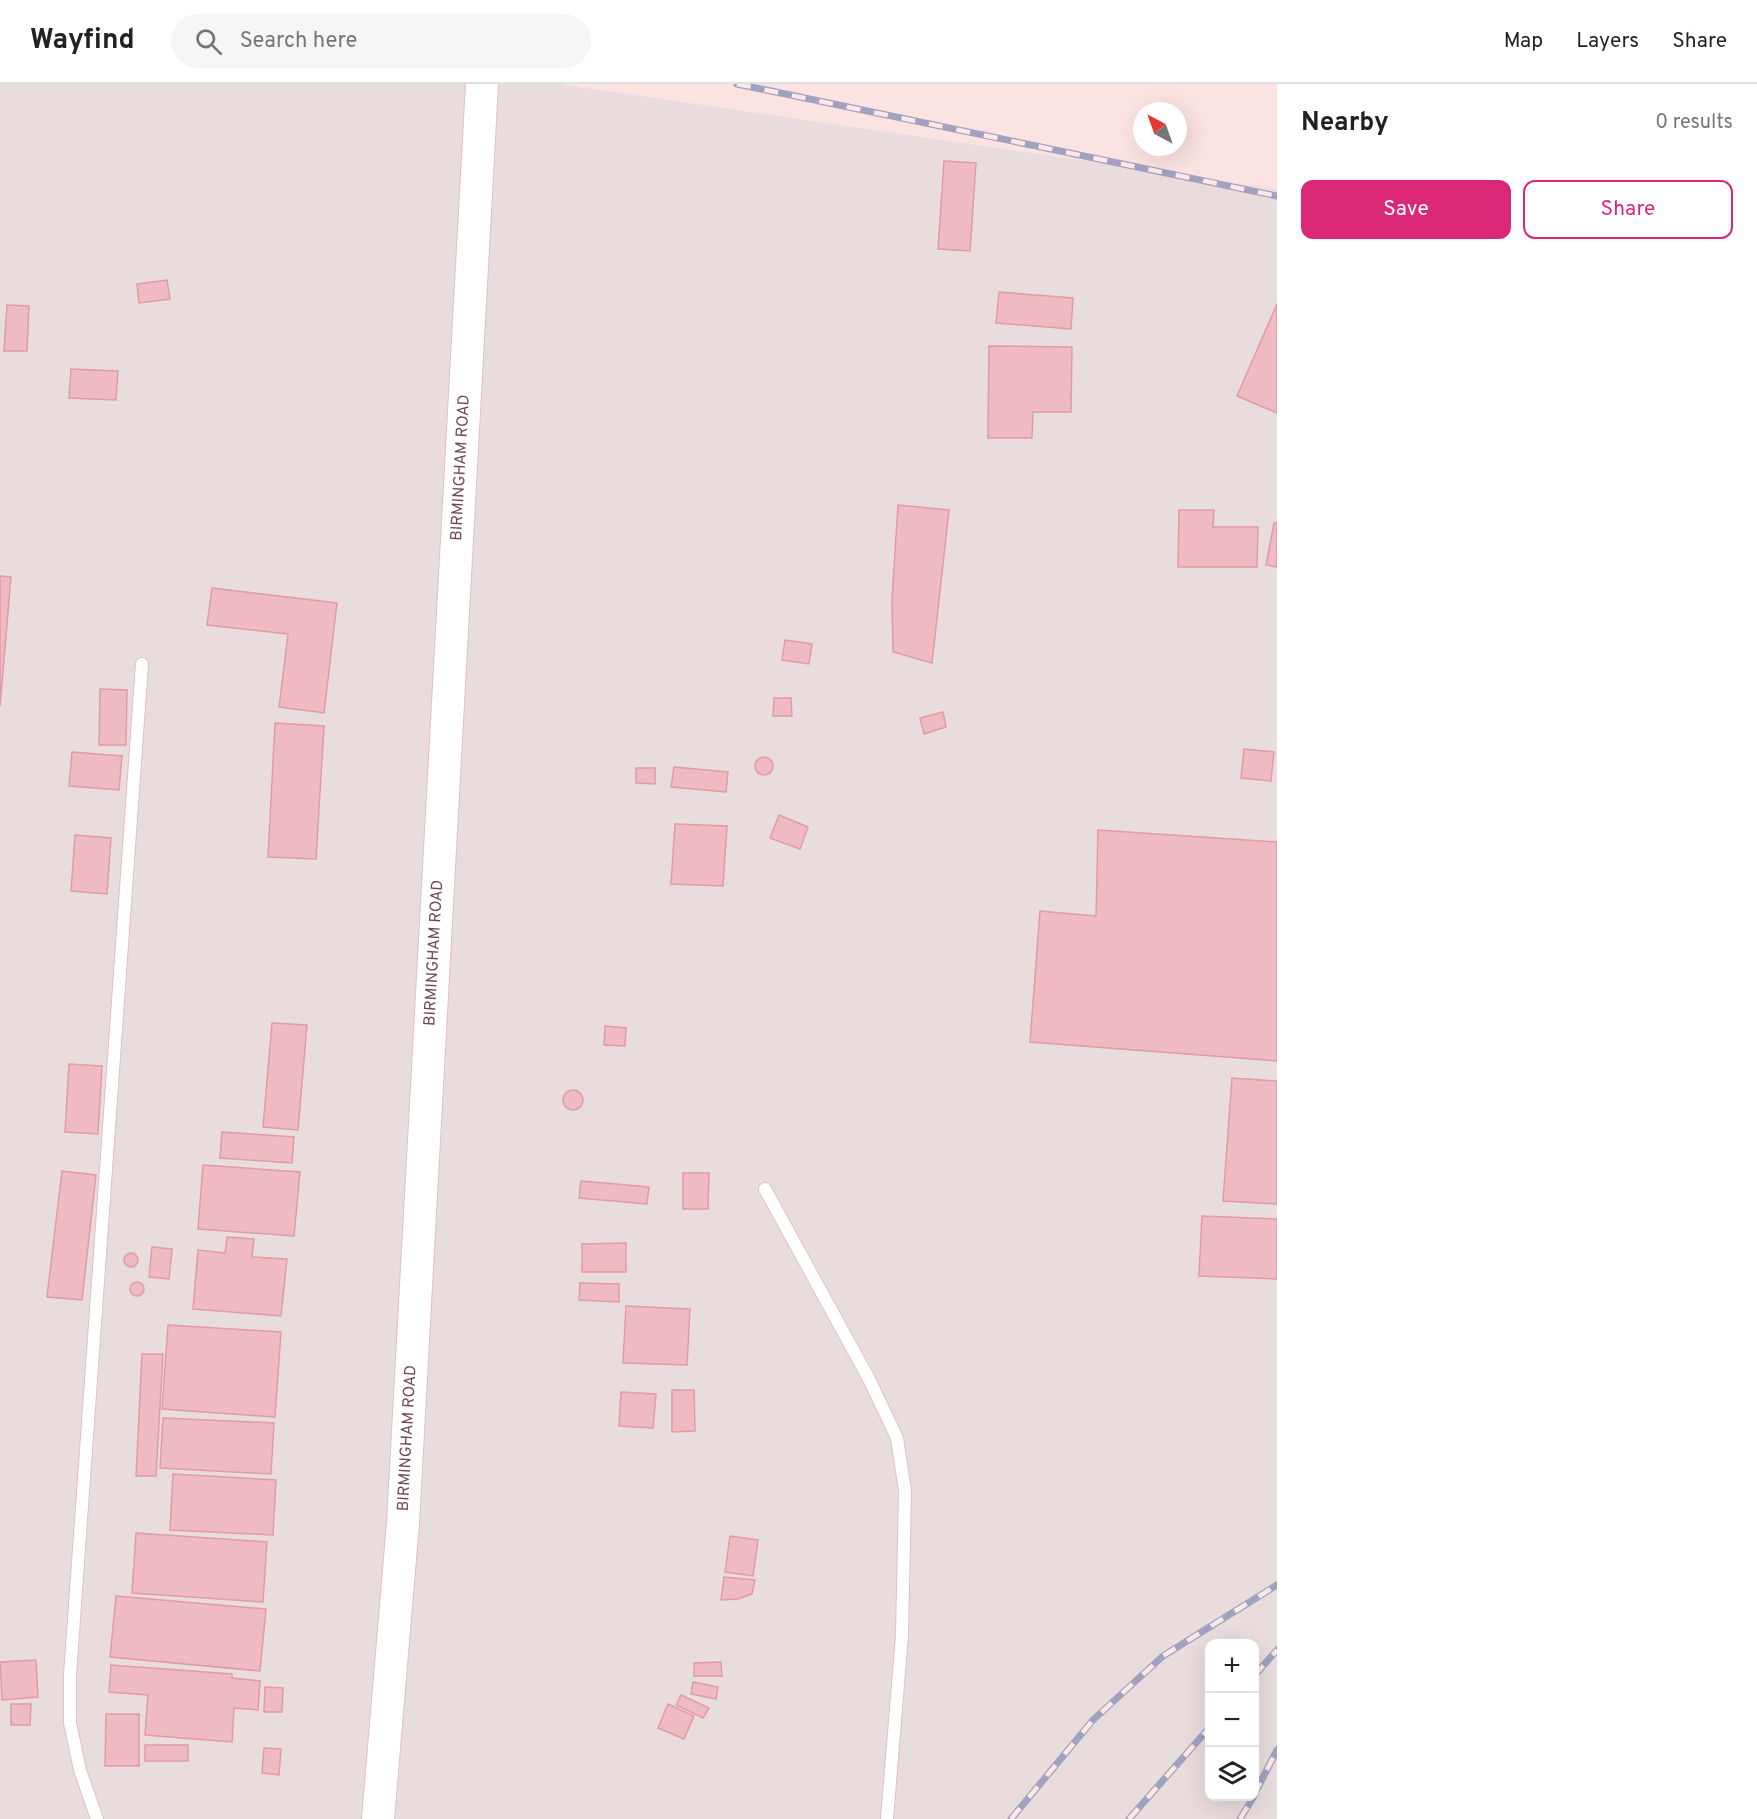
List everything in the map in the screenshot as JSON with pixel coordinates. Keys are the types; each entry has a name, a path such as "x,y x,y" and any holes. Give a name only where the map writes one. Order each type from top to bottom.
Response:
{"street":[{"name":"BIRMINGHAM ROAD","path":"378,1819 403,1511 482,84"}],"lane":[{"path":"97,1819 80,1770 70,1723 70,1675 142,664"},
{"path":"765,1189 869,1379 897,1438 905,1491 902,1635 887,1819"}],"shaded area":[{"path":"0,84 559,84 1277,189 1277,1819 0,1819"}],"building":[{"path":"944,161 976,163 970,251 938,249"},
{"path":"167,280 170,299 139,303 137,284"},
{"path":"999,292 1073,298 1071,329 996,323"},
{"path":"1277,304 1277,413 1237,396"},
{"path":"7,305 29,306 27,351 4,351"},
{"path":"989,346 1072,347 1071,412 1033,412 1032,438 988,438"},
{"path":"71,369 118,371 116,400 69,398"},
{"path":"898,505 949,510 932,663 893,652 892,600"},
{"path":"1179,510 1214,510 1213,527 1258,527 1257,567 1178,567"},
{"path":"1274,523 1277,523 1277,567 1266,565"},
{"path":"0,576 11,577 0,706"},
{"path":"212,588 337,603 324,713 279,707 288,634 207,625"},
{"path":"785,640 812,644 809,664 782,660"},
{"path":"100,689 127,690 126,745 99,745"},
{"path":"774,698 791,698 792,716 773,716"},
{"path":"943,712 946,727 924,734 920,718"},
{"path":"275,723 324,726 316,859 268,857"},
{"path":"1244,749 1274,752 1271,781 1241,778"},
{"path":"72,752 122,756 119,790 69,786"},
{"path":"764,757 770,760 773,766 770,772 764,775 758,772 755,766 758,760"},
{"path":"674,767 728,772 726,792 671,787"},
{"path":"636,768 655,768 655,784 636,783"},
{"path":"779,815 808,827 800,849 770,838"},
{"path":"675,824 727,826 723,886 671,884"},
{"path":"1098,830 1277,842 1277,1061 1030,1042 1040,911 1096,916"},
{"path":"75,835 111,838 107,894 71,891"},
{"path":"272,1023 307,1025 298,1130 263,1127"},
{"path":"605,1026 626,1028 625,1046 604,1045"},
{"path":"69,1064 102,1066 98,1134 65,1132"},
{"path":"1232,1078 1277,1081 1277,1204 1223,1201"},
{"path":"573,1090 580,1093 583,1100 580,1107 573,1110 566,1107 563,1100 566,1093"},
{"path":"222,1132 294,1137 292,1163 220,1158"},
{"path":"203,1165 300,1172 294,1236 198,1229"},
{"path":"62,1171 96,1175 82,1300 47,1297"},
{"path":"683,1173 709,1173 708,1209 683,1209"},
{"path":"581,1181 649,1187 647,1204 579,1198"},
{"path":"1202,1216 1277,1219 1277,1279 1199,1276"},
{"path":"227,1237 254,1239 252,1257 287,1259 281,1316 193,1309 198,1250 225,1253"},
{"path":"626,1243 626,1272 582,1272 582,1244"},
{"path":"152,1247 172,1249 169,1279 149,1277"},
{"path":"131,1253 136,1255 138,1260 136,1265 131,1267 126,1265 124,1260 126,1255"},
{"path":"134,1282 140,1282 144,1289 140,1296 134,1296 130,1292 130,1286"},
{"path":"580,1283 619,1284 619,1302 579,1300"},
{"path":"626,1306 690,1309 687,1365 623,1363"},
{"path":"168,1325 281,1332 275,1417 162,1409"},
{"path":"142,1354 163,1354 156,1476 136,1476"},
{"path":"672,1390 694,1390 695,1431 672,1432"},
{"path":"621,1392 656,1394 653,1428 619,1426"},
{"path":"163,1418 274,1423 271,1474 160,1468"},
{"path":"173,1474 276,1480 273,1535 170,1530"},
{"path":"136,1533 267,1542 263,1602 132,1593"},
{"path":"730,1536 758,1540 753,1576 725,1572"},
{"path":"724,1577 755,1580 752,1594 738,1599 721,1600"},
{"path":"116,1596 266,1609 260,1671 110,1657"},
{"path":"36,1660 38,1697 2,1700 0,1662"},
{"path":"721,1662 722,1676 694,1676 694,1663"},
{"path":"111,1665 232,1674 232,1678 260,1681 258,1710 234,1708 232,1742 145,1735 148,1695 109,1692"},
{"path":"693,1682 718,1687 716,1699 691,1694"},
{"path":"265,1687 283,1688 282,1712 264,1712"},
{"path":"681,1695 709,1708 703,1718 676,1705"},
{"path":"11,1704 31,1704 30,1725 11,1725"},
{"path":"668,1704 694,1716 684,1739 658,1728"},
{"path":"106,1714 139,1714 139,1766 105,1766"},
{"path":"145,1745 188,1745 188,1761 145,1761"},
{"path":"264,1748 281,1749 279,1775 262,1773"}],"railway":[{"path":"737,84 1277,196"},
{"path":"1011,1819 1093,1720 1163,1656 1277,1585"},
{"path":"1259,1670 1277,1650"},
{"path":"1129,1819 1205,1733"},
{"path":"1259,1785 1277,1750"},
{"path":"1240,1819 1251,1801"}]}
